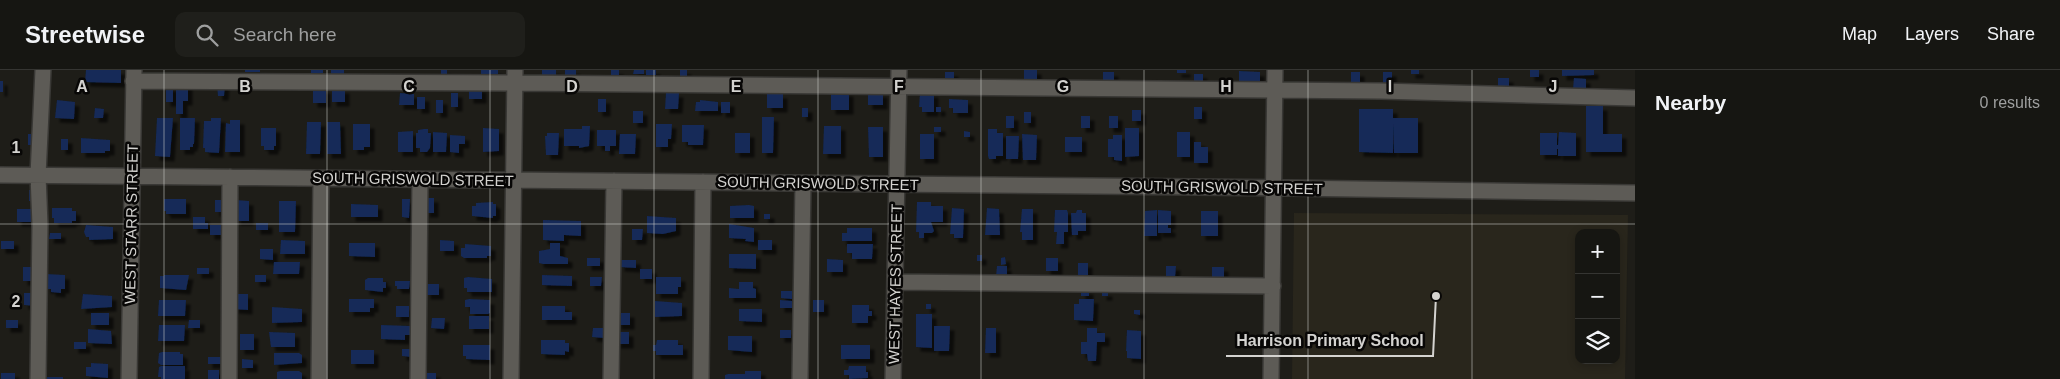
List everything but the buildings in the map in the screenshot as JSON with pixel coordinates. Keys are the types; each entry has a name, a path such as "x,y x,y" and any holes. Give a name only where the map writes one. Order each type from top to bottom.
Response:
{"street":[{"path":"38,379 40,234 38,175 43,70"},
{"name":"WEST HAYES STREET","path":"893,379 898,70"},
{"path":"1271,379 1275,70"},
{"path":"133,76 515,76 898,88 1390,92 1635,98"},
{"name":"WEST STARR STREET","path":"129,379 133,76"},
{"path":"511,379 515,76"},
{"name":"SOUTH GRISWOLD STREET","path":"0,175 1274,187 1635,193"},
{"path":"228,379 230,177"},
{"path":"319,379 322,178"},
{"path":"418,379 420,180"},
{"path":"611,379 614,181"},
{"path":"701,379 703,182"},
{"path":"800,379 803,183"},
{"path":"895,282 1273,286"}],"shaded area":[{"path":"1294,213 1628,215 1625,379 1292,379"}],"place":[{"name":"Harrison Primary School","path":"1436,296"}]}
